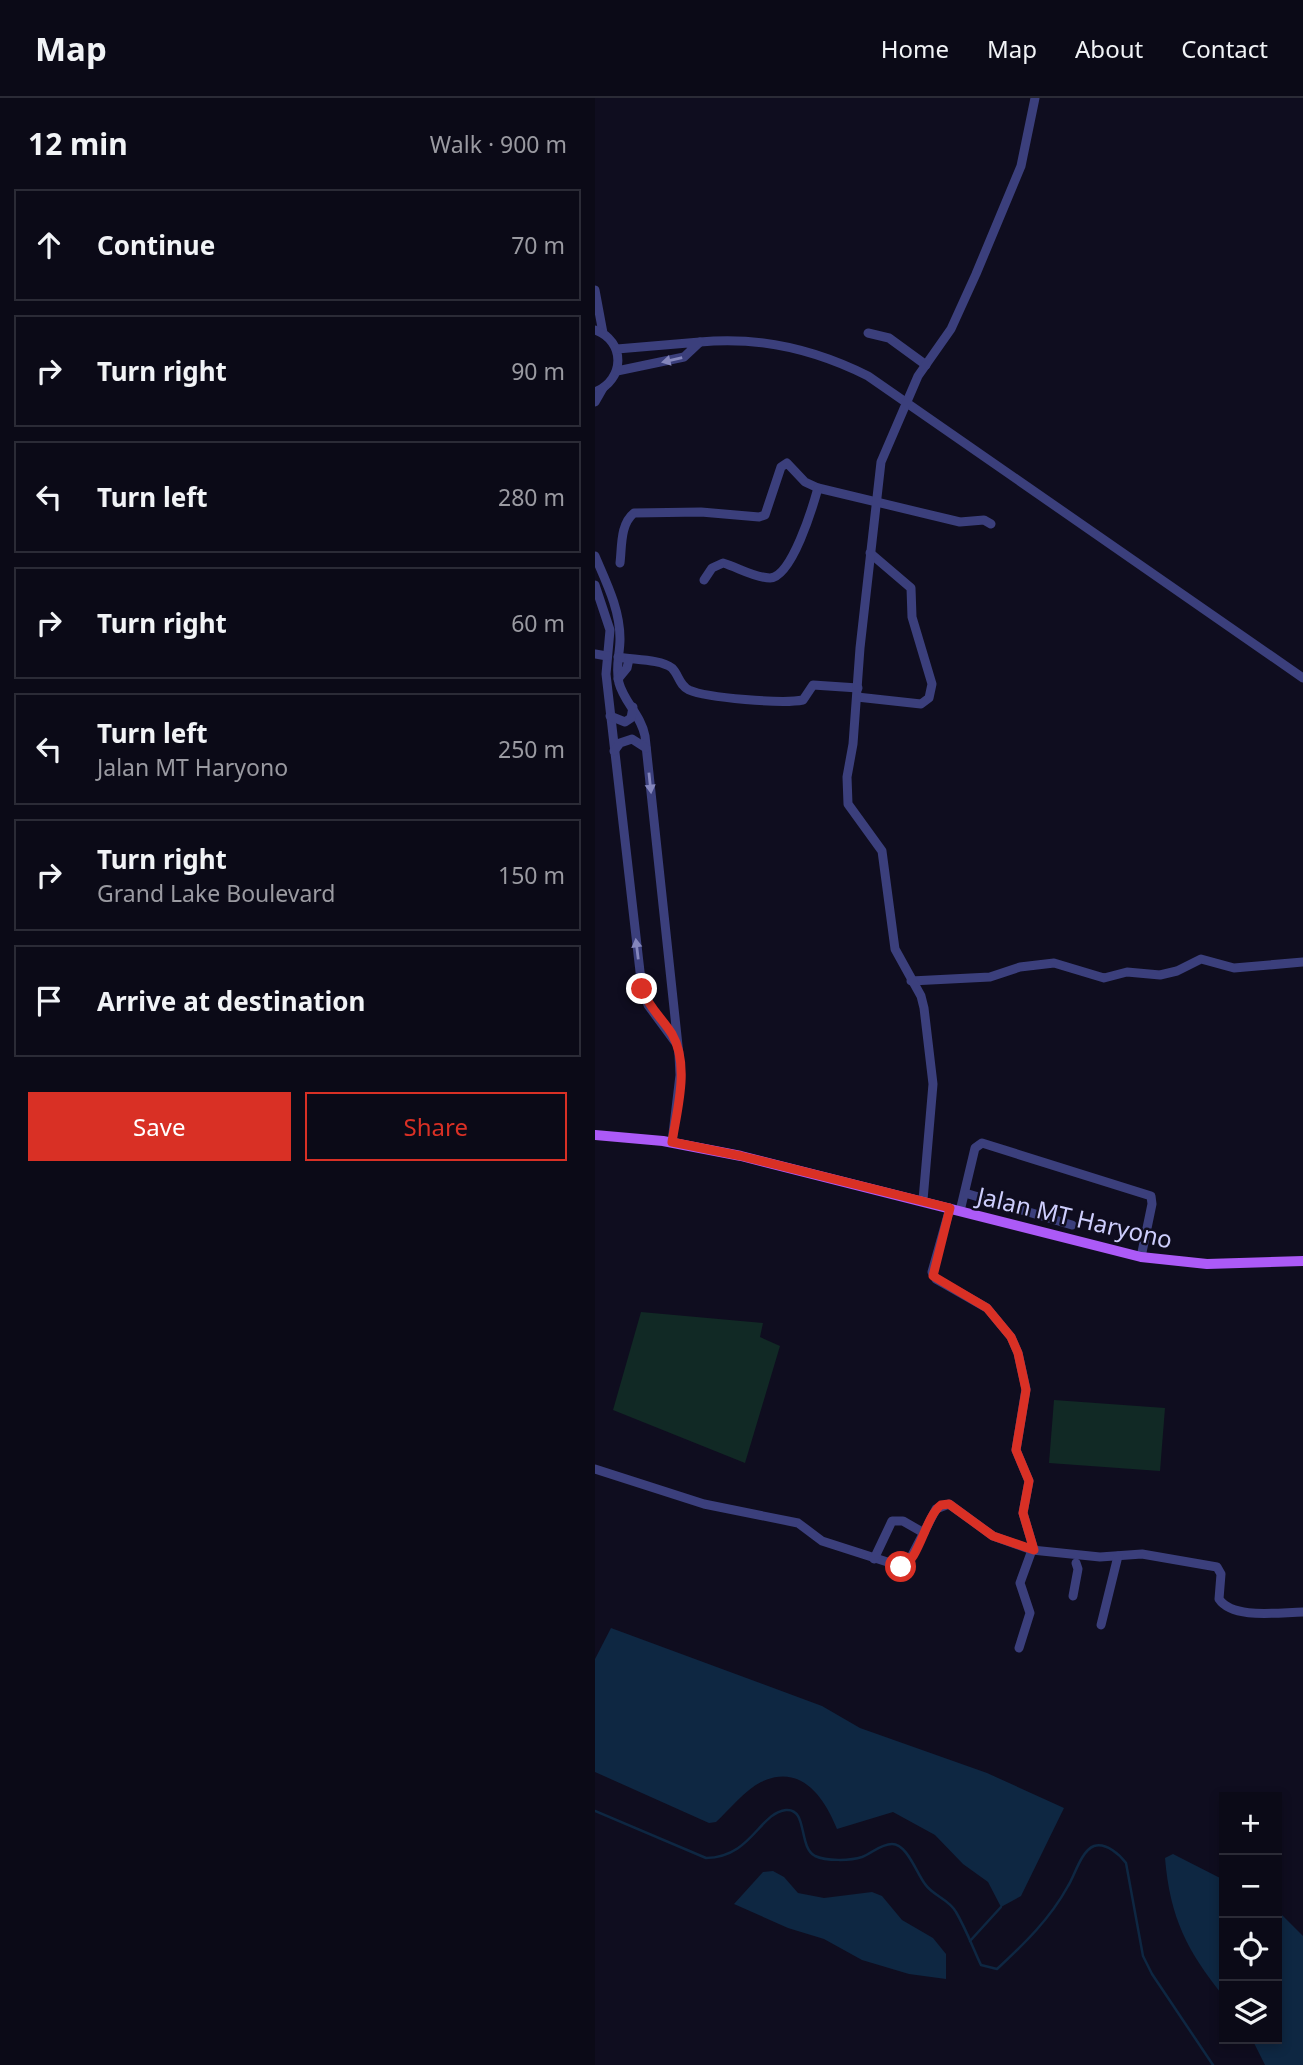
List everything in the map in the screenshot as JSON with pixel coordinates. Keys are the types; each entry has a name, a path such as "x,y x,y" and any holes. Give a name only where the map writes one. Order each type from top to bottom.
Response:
{"main road":[{"name":"Jalan MT Haryono","path":"595,1135 672,1142 923,1200 1141,1257 1207,1264 1303,1261"}],"street":[{"path":"923,1200 933,1083 924,1009 921,996 895,948 882,851 848,804 846,777 853,744 875,501 881,462 926,365 964,303 1021,166 1035,98"},
{"path":"595,290 599,331 617,349 617,372"},
{"path":"868,333 889,338 926,365"},
{"path":"617,349 741,340 797,348 838,361 868,376 1303,678"},
{"path":"595,402 599,390 617,372 684,357 700,342"},
{"path":"620,563 624,530 628,518 634,513 701,512 759,517 765,515 781,467 787,463 805,482 818,488 960,522 984,520 991,524"},
{"path":"704,580 712,568 723,562 757,575 772,578 778,575 790,561 808,524 818,488"},
{"path":"618,657 665,665 673,669 683,686 701,694 772,703 803,700 813,685 921,704 929,698 932,684 912,617 911,589 870,553"},
{"path":"595,556 615,606 620,638 618,679 621,691 643,725 680,1055 672,1142"},
{"path":"595,586 608,618 606,674 642,989 647,1004 673,1036 680,1055"},
{"path":"595,654 607,656"},
{"path":"618,679 627,668 629,659"},
{"path":"610,716 625,722 631,718 633,707"},
{"path":"614,751 620,743 632,739 646,748"},
{"path":"911,981 990,977 1020,967 1054,963 1112,978 1127,972 1170,973 1201,959 1234,968 1303,962"},
{"path":"1019,1648 1030,1614 1020,1583 1033,1550 1023,1513 1029,1481 1016,1450 1026,1390 1018,1353 1011,1337 987,1308 936,1279 932,1272 955,1209 965,1194 975,1148 982,1143 1144,1192 1150,1196 1152,1204 1141,1257"},
{"path":"965,1194 1072,1225"},
{"path":"595,1469 704,1504 797,1523 822,1541 905,1567 936,1509 947,1504 993,1536 1033,1550 1074,1559 1142,1554 1217,1567 1221,1574 1219,1599 1228,1607 1245,1611 1303,1612"},
{"path":"874,1559 892,1521 902,1521 924,1533"},
{"path":"1101,1625 1118,1556"},
{"path":"1073,1596 1078,1569 1074,1559"}],"green space":[{"path":"641,1312 763,1323 760,1337 780,1346 745,1463 613,1410"},
{"path":"1054,1400 1165,1408 1160,1471 1049,1463"}],"water":[{"path":"611,1628 822,1706 860,1728 987,1773 1064,1808 1021,1896 1001,1907 988,1882 963,1864 935,1835 893,1812 837,1829 818,1795 799,1780 775,1777 761,1782 743,1795 716,1822 709,1823 595,1772 595,1659"},
{"path":"1173,1854 1219,1877 1219,1990 1190,1949 1176,1916 1165,1858"},
{"path":"773,1871 784,1877 798,1893 824,1898 872,1892 882,1896 902,1920 933,1938 946,1954 946,1979 909,1974 862,1960 824,1939 788,1928 734,1904 763,1872"},
{"path":"1282,1915 1303,1936 1303,2065 1265,2065 1254,2044 1282,2044"}],"waterway":[{"path":"595,1811 706,1858 722,1856 734,1850 769,1819 786,1810 797,1815 806,1845 820,1858 857,1858 884,1845 897,1845 907,1853 928,1888 953,1908 981,1965 997,1969 1045,1920 1068,1886 1085,1853 1094,1846 1108,1848 1126,1863 1143,1956 1152,1974 1213,2065"},
{"path":"970,1941 1001,1907"}],"route":[{"path":"642,989 647,1004 673,1036 680,1055 677,1113 672,1142 741,1156 950,1208 933,1276 987,1308 1011,1337 1018,1353 1026,1390 1016,1450 1029,1481 1023,1513 1025,1524 1032,1534 1034,1550 993,1536 949,1504 941,1505 935,1511 909,1561 905,1567 901,1567"}]}
